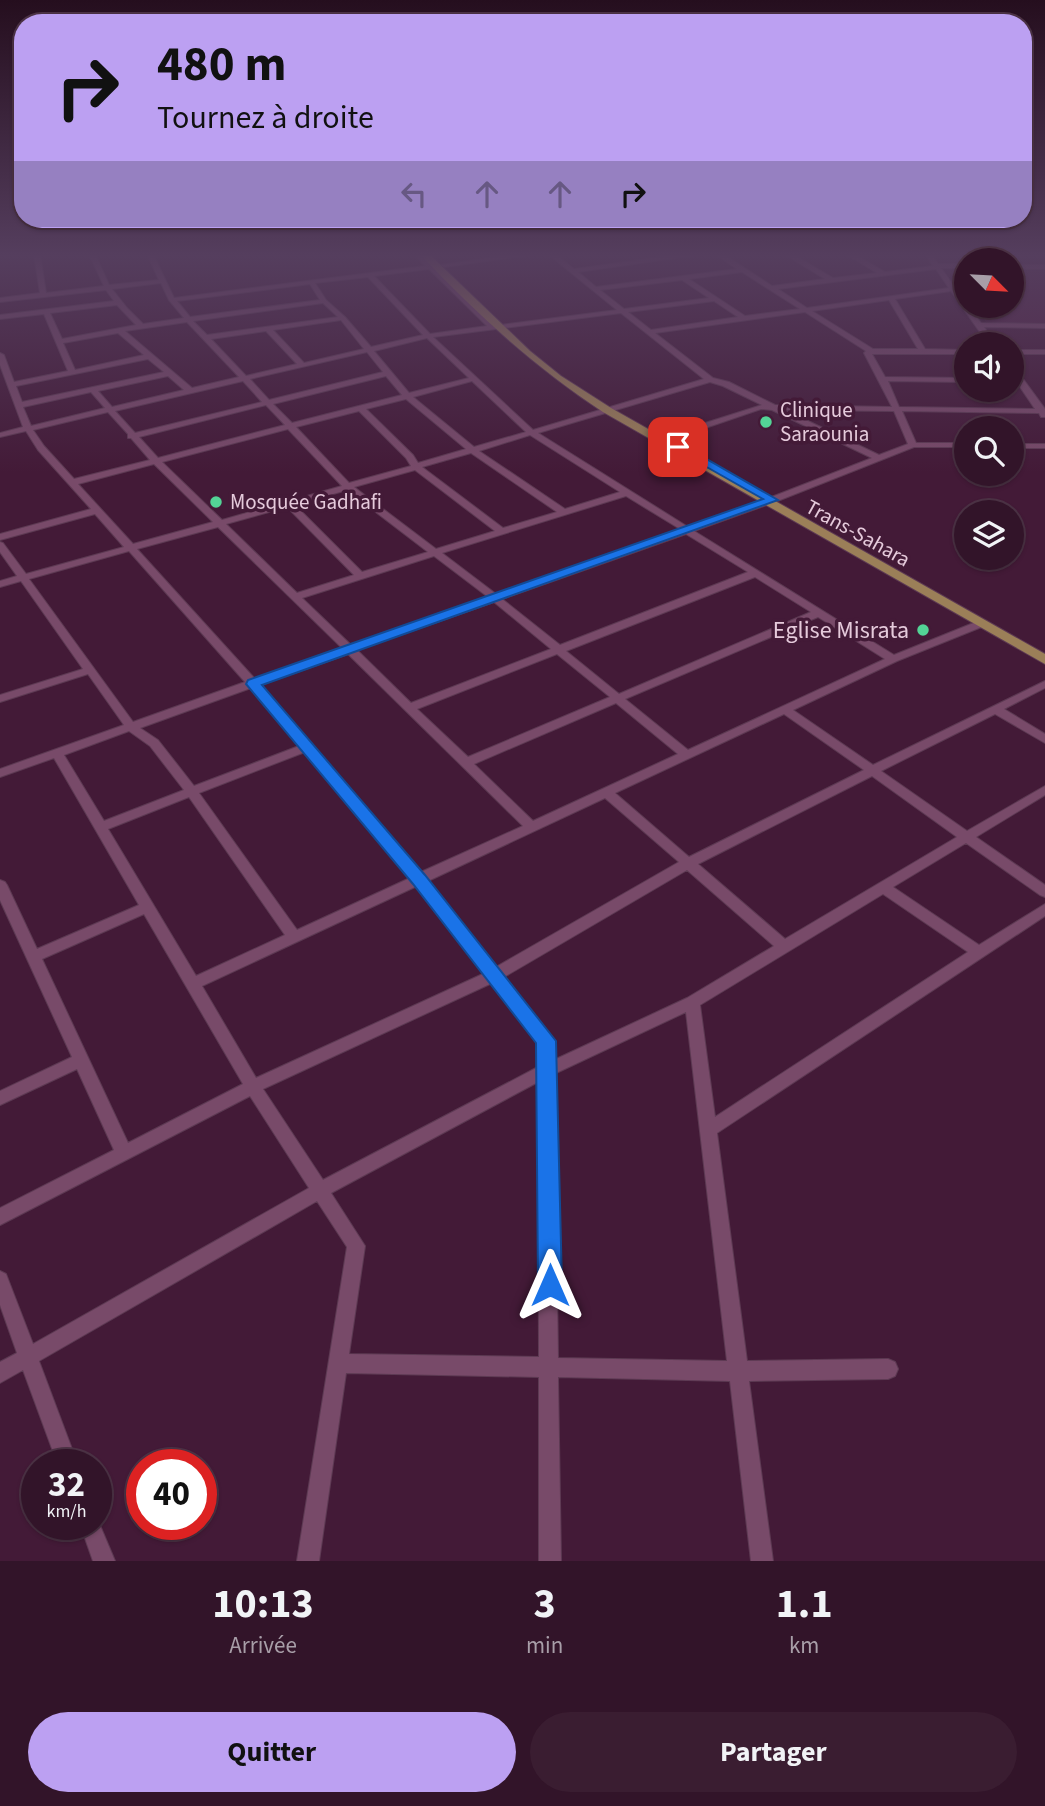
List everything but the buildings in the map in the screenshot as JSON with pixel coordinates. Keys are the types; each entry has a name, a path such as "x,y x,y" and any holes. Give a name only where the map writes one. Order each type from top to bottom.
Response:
{"main road":[{"name":"Trans-Sahara","path":"500,327 558,378 610,410 944,599 1045,651"},
{"name":"Trans-Sahara","path":"610,410 664,439 675,448"},
{"name":"Trans-Sahara","path":"944,599 980,624 1045,660"}],"street":[{"path":"52,327 72,372"},
{"path":"58,342 136,327"},
{"path":"196,327 346,486 495,598 687,755"},
{"path":"207,337 283,327"},
{"path":"350,327 407,396 471,449 562,511"},
{"path":"419,327 532,433 893,659"},
{"path":"0,435 428,336 493,327"},
{"path":"642,327 710,380 726,384 878,458"},
{"path":"648,332 680,327"},
{"path":"832,327 871,351 954,352"},
{"path":"908,327 922,351"},
{"path":"268,329 302,365"},
{"path":"119,330 190,391"},
{"path":"871,351 868,354 883,379 913,444"},
{"path":"1024,352 1045,352"},
{"path":"0,355 28,429 41,448 307,747 419,879 546,1041 551,1366 550,1561"},
{"path":"6,376 72,372 150,356"},
{"path":"20,405 171,373"},
{"path":"131,436 388,373"},
{"path":"74,482 472,379"},
{"path":"883,379 954,380"},
{"path":"0,584 289,504 710,380"},
{"path":"92,389 156,461 532,827"},
{"path":"1024,391 1043,413"},
{"path":"664,439 760,407 1043,413"},
{"path":"360,408 410,457 415,466 501,531"},
{"path":"0,773 769,501 913,444 954,445"},
{"path":"1024,446 1045,446"},
{"path":"294,597 625,493"},
{"path":"289,504 360,576"},
{"path":"0,537 98,510"},
{"path":"0,545 131,727 153,743 191,791 295,937"},
{"path":"409,708 755,573"},
{"path":"466,763 818,612"},
{"path":"193,984 893,659 980,624"},
{"path":"0,699 90,670"},
{"path":"0,1217 253,1087 495,975 688,863 1045,684"},
{"path":"785,709 1045,892"},
{"path":"995,709 1045,739"},
{"path":"101,827 307,747"},
{"path":"58,753 253,1087 356,1245 308,1561"},
{"path":"0,1373 320,1190 547,1070 692,1002 1045,790"},
{"path":"606,792 784,946"},
{"path":"0,886 124,1153"},
{"path":"883,887 979,952"},
{"path":"33,957 148,907"},
{"path":"708,1130 1045,909"},
{"path":"692,1002 762,1561"},
{"path":"0,1098 81,1060"},
{"path":"0,1280 62,1449"},
{"path":"338,1363 738,1371 888,1369"},
{"path":"96,1540 103,1561"}],"place":[{"name":"Clinique Saraounia","path":"766,422"},
{"name":"Mosquée Gadhafi","path":"216,502"},
{"name":"Eglise Misrata","path":"923,630"}],"route":[{"path":"550,1285 546,1041 419,879 253,684 772,500 678,447"}]}
